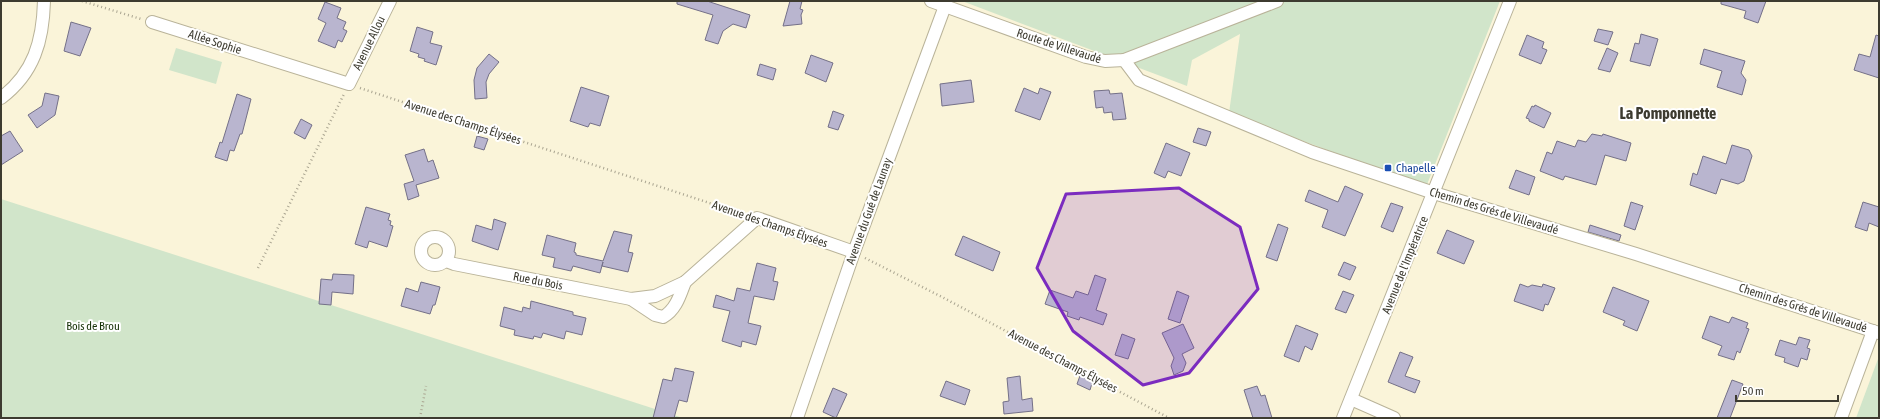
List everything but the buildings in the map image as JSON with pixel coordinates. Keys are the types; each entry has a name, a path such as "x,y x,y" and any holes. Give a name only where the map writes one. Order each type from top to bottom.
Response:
{"street":[{"path":"1,98 14,88 27,72 37,51 43,24 44,1"},
{"name":"Avenue Allou","path":"349,84 390,1"},
{"name":"Route de Villevaudé","path":"931,1 1086,57 1105,62 1124,60 1277,1"},
{"name":"Avenue de l'Impératrice","path":"1343,418 1510,1"},
{"name":"Avenue du Gué de Launay","path":"797,418 854,252 945,6"},
{"name":"Allée Sophie","path":"152,22 349,84"},
{"name":"Chemin des Grés de Villevaudé","path":"1124,60 1139,80 1312,152 1434,193 1636,254 1876,332"},
{"name":"Avenue des Champs Élysées","path":"757,218 854,252"},
{"name":"Rue du Bois","path":"446,260 454,264 631,300 656,296 685,282 757,218"},
{"name":"Rue du Bois","path":"631,300 654,315 663,317 670,313 676,304 685,282"},
{"path":"1841,418 1876,332"},
{"path":"1351,399 1394,418"}],"path":[{"path":"82,1 152,22"},
{"path":"258,268 349,84"},
{"name":"Avenue des Champs Élysées","path":"349,84 757,218"},
{"name":"Avenue des Champs Élysées","path":"854,252 942,297 1169,418"},
{"path":"420,418 426,386"}],"highlighted area":[{"path":"1179,188 1240,227 1258,289 1189,373 1143,385 1073,331 1037,268 1066,194"}],"green space":[{"path":"962,1 1500,1 1426,187 1229,113 1240,34 1192,60 1187,86"},
{"path":"176,48 222,62 216,84 169,70"},
{"name":"Bois de Brou","path":"1,199 683,418 1,418"},
{"path":"1878,359 1879,418 1856,418"}],"place":[{"name":"Chapelle","path":"1388,168"}],"district":[{"name":"La Pomponnette","path":"1668,113"}]}
